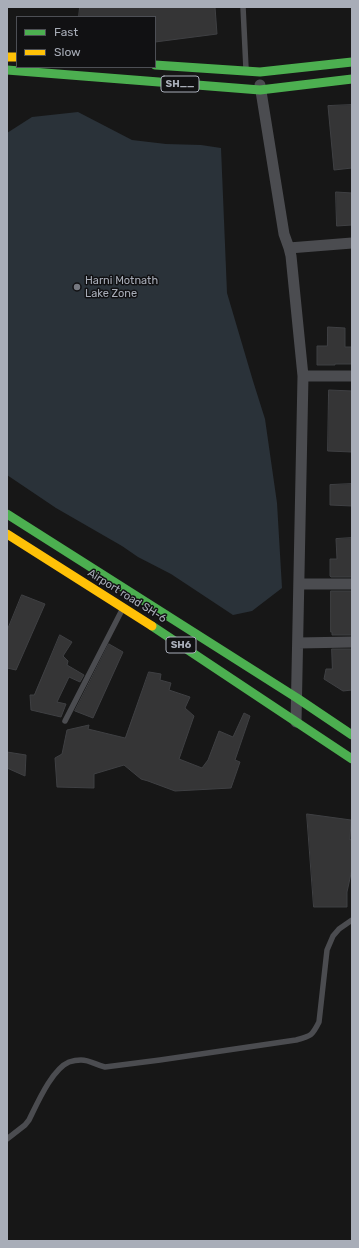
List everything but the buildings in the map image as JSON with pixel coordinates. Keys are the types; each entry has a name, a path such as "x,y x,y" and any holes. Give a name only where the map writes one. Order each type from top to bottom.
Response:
{"main road":[{"path":"156,66 245,80 260,72 352,62"},
{"name":"SH__","path":"7,70 245,80 260,90 352,79"},
{"name":"SH6","path":"7,514 297,698 352,735"},
{"name":"Airport road SH-6","path":"7,534 171,638 352,760"}],"street":[{"path":"260,72 260,90 284,234 290,256 303,376 296,722"},
{"path":"288,248 352,243"},
{"path":"303,376 352,376"},
{"path":"299,584 352,584"},
{"path":"298,643 352,642"}],"lane":[{"path":"243,7 245,80"},
{"path":"65,721 123,608"},
{"path":"7,1139 29,1120 49,1082 58,1070 68,1062 80,1060 90,1061 105,1067 309,1037 319,1022 327,950 333,936 339,929 352,920"}],"shaded area":[{"path":"78,112 132,140 221,148 227,293 265,419 277,503 282,588 252,611 233,615 171,574 138,557 122,546 56,508 7,475 7,133 32,117"}],"traffic: fast":[{"path":"156,65 260,72 352,62"},
{"path":"7,70 260,90 352,79"},
{"path":"7,514 297,698 352,735"},
{"path":"152,626 352,759"}],"traffic: slow":[{"path":"7,57 16,57"},
{"path":"7,534 152,626"}],"place":[{"name":"Harni Motnath Lake Zone","path":"77,287"}]}
